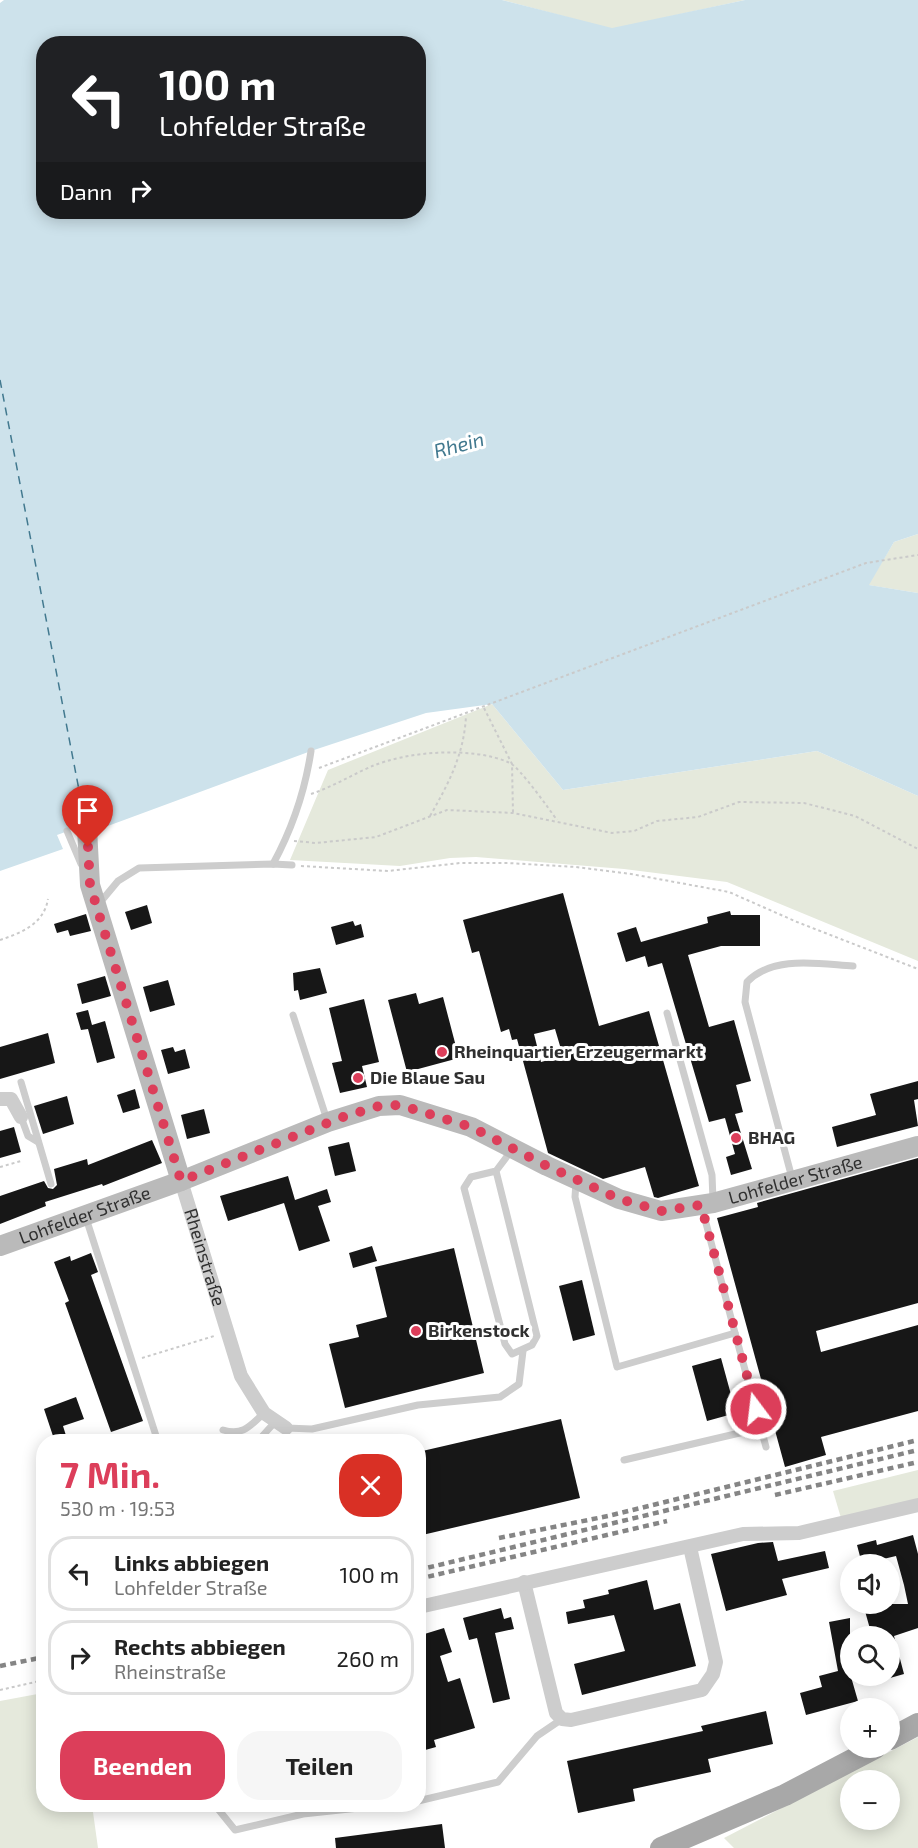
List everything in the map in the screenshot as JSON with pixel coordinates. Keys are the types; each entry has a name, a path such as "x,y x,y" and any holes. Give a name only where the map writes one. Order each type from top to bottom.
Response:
{"main road":[{"path":"900,1734 918,1724"},
{"path":"661,1848 785,1795 856,1758"}],"street":[{"name":"Rheinstraße","path":"77,829 90,885 241,1376 264,1413 280,1425"},
{"path":"0,1099 11,1099 21,1118"},
{"name":"Lohfelder Straße","path":"0,1246 181,1181 328,1122 379,1106 400,1105 471,1127 576,1180 619,1199 661,1211 707,1204 918,1146"},
{"path":"426,1605 743,1534 799,1533 918,1505"},
{"path":"524,1582 556,1713 562,1719 571,1720 702,1689 708,1683 716,1662 690,1547"}],"lane":[{"path":"273,864 286,840 308,772 311,751"},
{"path":"97,907 118,881 139,868 292,865"},
{"path":"793,1181 745,1002 747,982 756,973 789,963 853,966"},
{"path":"667,1013 712,1175 707,1204 735,1333 766,1447"},
{"path":"293,1015 318,1100 328,1122"},
{"path":"21,1082 51,1184"},
{"path":"21,1118 28,1136 38,1142"},
{"path":"496,1171 537,1336 532,1345 512,1354 505,1344 464,1188 471,1178 496,1171 513,1149"},
{"path":"576,1180 575,1197 617,1366 735,1333"},
{"path":"85,1215 155,1434"},
{"path":"268,1434 280,1425 312,1429 418,1405 500,1397 519,1384 523,1351"},
{"path":"223,1430 234,1433 244,1432 264,1413"},
{"path":"624,1460 761,1428"},
{"path":"426,1799 498,1782 537,1736 562,1719"},
{"path":"220,1812 235,1830 303,1814 322,1812"}],"path":[{"path":"308,772 866,563 918,555"},
{"path":"484,708 512,764 559,822"},
{"path":"430,816 451,780 462,751 466,714"},
{"path":"300,798 339,784 372,766 428,753 462,751 512,764"},
{"path":"512,764 513,813"},
{"path":"286,840 316,843 376,837 447,810 513,813 612,833 634,831 657,821 698,817 739,802 804,803 855,816 918,849"},
{"path":"292,865 388,871 460,862 508,862 631,874 729,892 918,969"},
{"path":"0,940 25,932 46,910 48,899"},
{"path":"0,1167 21,1161"},
{"path":"131,1362 228,1332"},
{"path":"0,1690 36,1682"}],"shaded area":[{"path":"502,0 745,0 612,29"},
{"path":"918,534 918,593 868,585 894,542"},
{"path":"492,704 563,790 817,751 918,796 918,961 727,882 624,869 476,857 450,858 400,866 290,860 328,770"},
{"path":"918,1470 918,1501 841,1518 833,1491"},
{"path":"36,1694 36,1812 93,1812 98,1848 0,1848 0,1701"},
{"path":"918,1737 918,1848 734,1848 724,1838 840,1778 840,1830 900,1830 900,1770 855,1770 878,1758 900,1758 900,1746"}],"water":[{"name":"Rhein","path":"4,0 502,0 612,28 745,0 918,0 918,534 894,542 869,585 918,593 918,796 817,751 563,790 492,704 426,713 311,751 97,830 79,827 57,835 63,849 0,871 0,3"}],"building":[{"path":"563,893 599,1026 649,1011 699,1186 658,1198 654,1197 645,1167 603,1179 548,1153 517,1039 512,1040 509,1029 501,1032 479,951 472,953 463,920","holes":["555,1029 563,1056 541,1062 534,1034"]},
{"path":"147,905 152,923 131,930 125,912"},
{"path":"730,911 731,915 760,915 760,946 721,946 688,955 709,1027 734,1020 751,1081 736,1085 743,1112 735,1114 752,1169 731,1175 726,1157 735,1154 725,1118 709,1122 662,963 648,967 645,956 626,962 617,933 636,927 641,942 708,923 707,917"},
{"path":"86,914 91,931 70,936 68,930 57,933 54,924"},
{"path":"353,921 355,926 361,924 364,937 336,945 331,927"},
{"path":"320,968 327,993 300,1000 298,990 294,991 293,973"},
{"path":"105,976 111,996 82,1004 77,984"},
{"path":"168,980 175,1005 150,1012 143,987"},
{"path":"416,993 419,1004 443,997 459,1058 407,1072 388,1000"},
{"path":"364,999 379,1062 362,1066 367,1087 340,1093 332,1063 342,1061 329,1008"},
{"path":"88,1010 92,1025 105,1021 115,1058 97,1063 88,1029 81,1030 76,1013"},
{"path":"48,1033 55,1063 0,1079 0,1047"},
{"path":"173,1047 175,1052 185,1049 190,1068 168,1074 161,1050"},
{"path":"918,1081 918,1099 914,1100 918,1126 837,1147 832,1127 876,1115 870,1094"},
{"path":"135,1089 140,1108 123,1113 117,1095"},
{"path":"67,1096 74,1124 43,1134 34,1106"},
{"path":"204,1109 210,1133 187,1139 181,1115"},
{"path":"14,1127 21,1152 0,1158 0,1131"},
{"path":"152,1140 162,1163 103,1186 102,1184 45,1202 46,1206 0,1224 0,1196 44,1181 48,1188 53,1189 57,1185 54,1169 87,1159 88,1165"},
{"path":"349,1142 356,1171 335,1176 328,1147"},
{"path":"918,1158 918,1303 816,1331 821,1352 918,1325 918,1411 821,1437 826,1455 785,1467 717,1218 758,1207 757,1203"},
{"path":"288,1176 295,1200 327,1189 331,1202 318,1206 330,1241 299,1251 284,1203 228,1221 220,1196"},
{"path":"372,1246 377,1261 353,1268 349,1253"},
{"name":"Birkenstock","path":"454,1248 484,1373 345,1408 329,1344 359,1337 356,1325 387,1317 375,1267"},
{"path":"91,1253 98,1272 91,1275 143,1421 111,1432 65,1303 69,1301 54,1262 70,1256 71,1261"},
{"path":"582,1280 595,1335 573,1341 559,1286"},
{"path":"721,1358 736,1413 707,1421 692,1366"},
{"path":"76,1397 84,1419 63,1426 66,1434 52,1434 44,1409"},
{"path":"561,1419 580,1498 426,1534 426,1450"},
{"path":"913,1535 918,1554 918,1628 900,1634 900,1626 869,1626 866,1614 900,1614 900,1604 908,1604 900,1570 900,1554 859,1554 857,1545 876,1540 877,1545"},
{"path":"773,1542 778,1561 825,1551 829,1568 782,1579 787,1595 726,1611 711,1554 758,1543"},
{"path":"647,1580 654,1610 680,1603 696,1666 582,1695 574,1664 625,1651 614,1615 568,1624 566,1612 585,1608 583,1600 609,1594 608,1590"},
{"path":"501,1608 504,1619 511,1617 514,1629 495,1633 510,1699 493,1703 477,1638 469,1640 463,1618"},
{"path":"850,1618 850,1626 840,1626 840,1686 854,1686 857,1698 840,1698 840,1706 806,1715 800,1693 822,1687 819,1676 838,1671 829,1622"},
{"path":"444,1628 452,1652 440,1656 448,1682 460,1678 475,1728 434,1740 436,1747 426,1750 426,1634"},
{"path":"900,1659 904,1674 900,1675"},
{"path":"766,1711 773,1744 708,1759 711,1772 633,1789 635,1801 578,1813 567,1761 703,1731 701,1726"},
{"path":"442,1824 445,1848 336,1848 335,1838"}],"ferry route":[{"path":"0,380 85,821"}],"railway":[{"path":"499,1538 608,1516 918,1440"},
{"path":"426,1568 918,1450"},
{"path":"775,1495 918,1462"},
{"path":"426,1577 667,1521"},
{"path":"0,1666 36,1659"}],"place":[{"name":"Rheinquartier Erzeugermarkt","path":"442,1052"},
{"name":"Die Blaue Sau","path":"358,1078"},
{"name":"BHAG","path":"736,1138"},
{"name":"Birkenstock","path":"416,1331"}],"route":[{"path":"88,847 90,885 181,1181 328,1122 379,1106 400,1105 471,1127 547,1166 619,1199 661,1211 701,1205 756,1409"}]}
